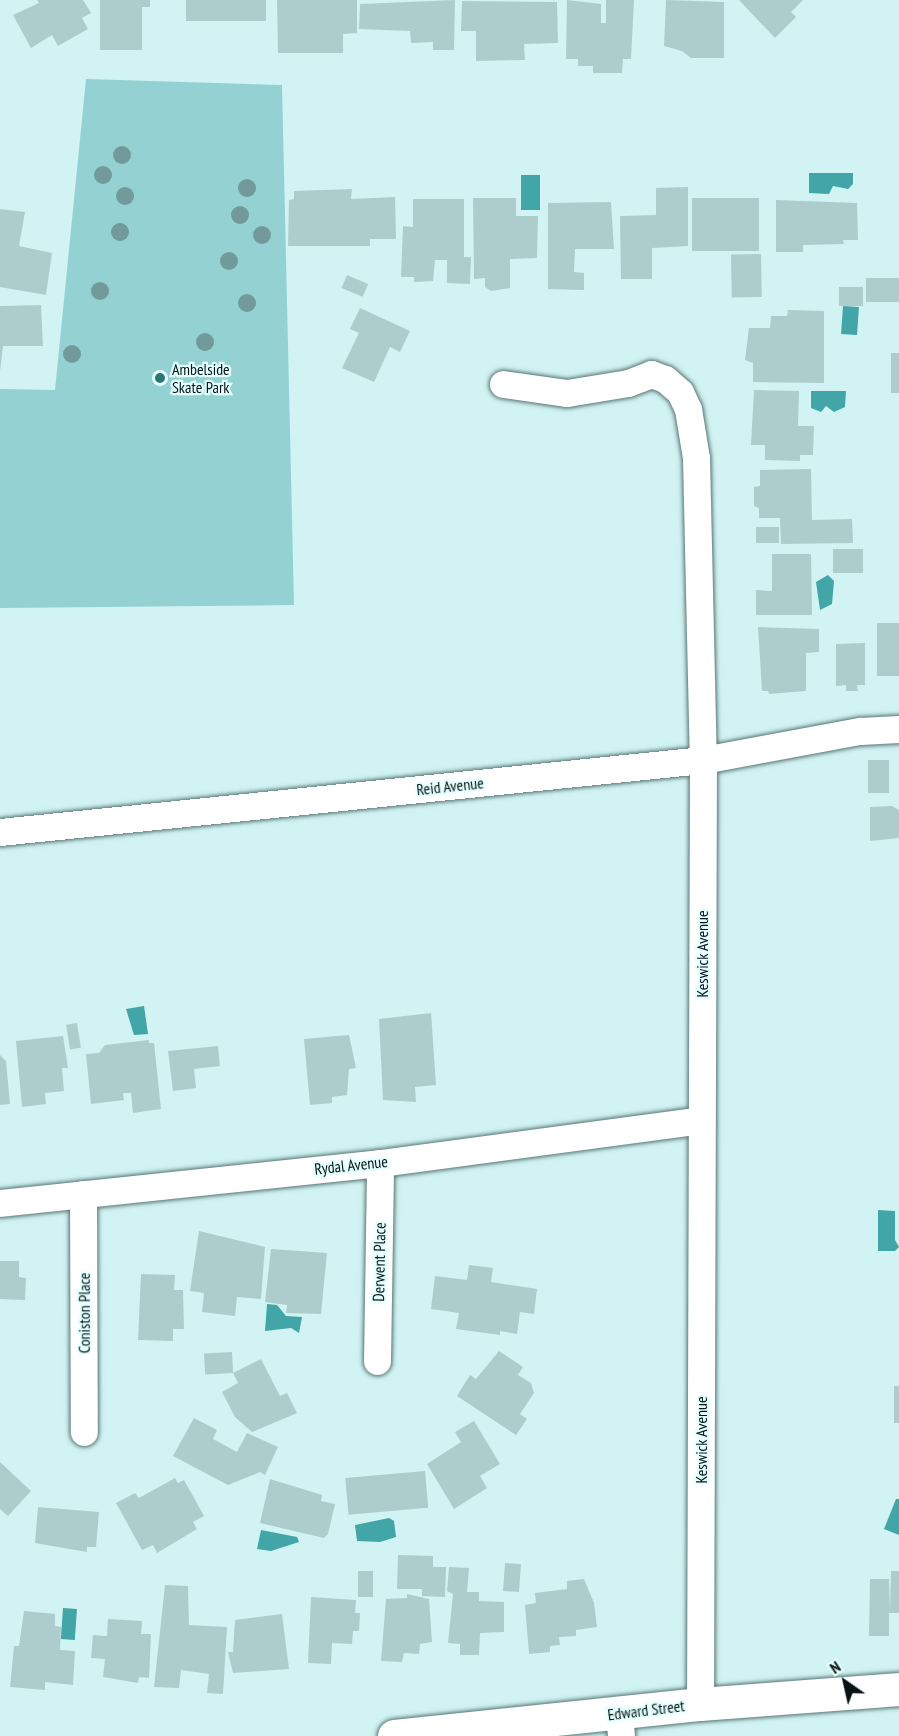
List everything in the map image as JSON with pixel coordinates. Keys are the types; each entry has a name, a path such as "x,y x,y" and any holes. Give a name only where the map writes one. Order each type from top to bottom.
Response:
{"street":[{"name":"Keswick Avenue","path":"503,384 567,393 627,383 651,374 680,392 688,409 696,458 703,760 700,1704"},
{"name":"Reid Avenue","path":"0,832 703,760 860,731 899,729"},
{"name":"Rydal Avenue","path":"0,1203 380,1163 701,1120"},
{"name":"Derwent Place","path":"377,1361 380,1163"},
{"name":"Coniston Place","path":"83,1194 84,1432"},
{"name":"Edward Street","path":"394,1736 620,1725 700,1704 899,1689"}],"shaded area":[{"path":"86,79 282,85 294,605 0,608 0,389 55,390"},
{"path":"809,173 853,173 853,184 848,189 833,186 829,194 809,193"},
{"path":"521,175 540,175 540,210 521,210"},
{"path":"843,306 859,307 857,335 841,334"},
{"path":"811,391 846,391 845,407 834,412 826,406 821,412 811,408"},
{"path":"828,575 834,581 832,604 820,610 816,582"},
{"path":"144,1006 148,1034 134,1035 126,1009"},
{"path":"878,1210 895,1211 895,1240 899,1247 895,1251 878,1251"},
{"path":"267,1304 277,1305 286,1316 302,1317 299,1333 291,1328 265,1331"},
{"path":"896,1499 899,1499 899,1535 884,1529"},
{"path":"389,1518 394,1521 396,1537 380,1542 357,1541 355,1525"},
{"path":"261,1530 297,1537 299,1542 271,1551 257,1549"},
{"path":"63,1608 77,1609 75,1640 61,1639"}],"building":[{"path":"37,0 83,0 91,13 82,18 88,29 58,46 52,35 31,48 13,15 39,3"},
{"path":"100,0 150,0 150,7 142,7 142,50 100,50"},
{"path":"186,0 266,0 266,21 186,21"},
{"path":"277,0 357,0 357,33 343,34 343,53 278,53"},
{"path":"455,0 454,50 433,50 433,42 411,43 410,31 359,29 360,4"},
{"path":"567,0 601,4 601,23 606,23 606,0 634,0 631,59 623,59 622,73 593,73 593,66 578,66 578,59 566,59"},
{"path":"666,0 724,2 724,58 691,58 682,51 664,46"},
{"path":"739,0 803,0 791,12 796,17 775,38"},
{"path":"462,1 557,2 558,43 524,44 525,60 476,61 476,31 461,31"},
{"path":"688,187 688,246 652,248 652,279 621,279 620,216 656,215 656,188"},
{"path":"352,189 351,199 395,197 396,239 370,239 370,246 288,246 289,200 294,199 294,191"},
{"path":"473,198 516,198 516,216 538,216 537,258 510,259 510,288 491,291 485,287 485,278 474,279"},
{"path":"692,198 759,198 759,251 692,251"},
{"path":"413,199 464,199 464,257 471,257 470,284 447,283 447,260 435,260 433,281 414,282 414,277 401,277 403,226 413,227"},
{"path":"776,200 857,203 858,240 843,240 844,244 803,245 803,252 776,252"},
{"path":"611,202 614,249 575,249 574,272 584,273 584,290 548,289 548,203"},
{"path":"0,209 25,212 19,246 52,253 46,295 0,287"},
{"path":"761,254 762,297 732,298 731,255"},
{"path":"347,275 368,284 363,297 342,288"},
{"path":"866,278 899,278 899,302 866,302"},
{"path":"839,287 863,287 863,306 839,306"},
{"path":"41,305 43,346 3,346 0,371 0,306"},
{"path":"360,308 410,331 400,352 390,347 374,382 342,368 359,333 350,329"},
{"path":"788,310 824,311 824,383 753,382 753,363 745,360 749,328 770,328 771,316 787,316"},
{"path":"891,353 899,353 899,393 891,393"},
{"path":"754,390 799,391 798,426 814,426 813,455 800,455 800,461 765,460 765,445 751,445"},
{"path":"811,469 812,520 852,519 853,543 781,544 780,518 759,518 759,508 754,506 754,487 760,486 760,470"},
{"path":"756,527 779,527 779,543 756,543"},
{"path":"833,549 863,549 863,573 833,573"},
{"path":"772,554 811,554 812,615 756,615 756,590 772,591"},
{"path":"877,623 899,623 899,676 877,676"},
{"path":"758,627 819,629 819,652 806,653 806,691 769,694 768,691 762,691"},
{"path":"865,643 865,685 857,685 858,691 846,691 846,685 836,686 836,644"},
{"path":"868,760 889,760 889,793 868,793"},
{"path":"892,806 899,810 899,838 870,841 870,807"},
{"path":"431,1013 436,1085 415,1087 416,1102 383,1100 379,1019"},
{"path":"77,1023 81,1048 70,1049 66,1025"},
{"path":"349,1035 356,1068 349,1069 347,1095 332,1097 332,1103 310,1105 304,1039"},
{"path":"63,1036 68,1068 62,1068 64,1091 45,1093 46,1104 22,1107 16,1041"},
{"path":"149,1040 149,1043 154,1043 161,1109 133,1113 131,1093 123,1093 124,1100 91,1104 86,1054 99,1053 105,1045"},
{"path":"218,1046 220,1066 194,1069 196,1088 173,1091 168,1051"},
{"path":"0,1055 6,1061 10,1104 0,1105"},
{"path":"199,1231 265,1247 261,1299 237,1297 235,1316 202,1312 204,1293 190,1291"},
{"path":"271,1249 327,1253 321,1314 286,1313 287,1305 265,1302"},
{"path":"0,1261 19,1261 19,1277 26,1278 25,1300 0,1299"},
{"path":"469,1265 493,1268 491,1282 537,1289 534,1314 520,1312 517,1334 500,1331 500,1335 456,1329 459,1313 431,1309 435,1276 467,1280"},
{"path":"141,1274 175,1275 174,1290 183,1290 184,1329 173,1329 173,1341 138,1340"},
{"path":"499,1351 523,1367 518,1375 531,1383 534,1393 520,1414 527,1419 516,1435 457,1396 470,1375 476,1379"},
{"path":"232,1352 233,1373 205,1374 204,1353"},
{"path":"261,1359 280,1396 287,1393 297,1413 252,1432 235,1417 222,1392 238,1383 233,1373"},
{"path":"894,1386 899,1386 899,1423 894,1423"},
{"path":"194,1418 217,1430 213,1439 237,1452 247,1433 278,1447 265,1475 260,1472 228,1485 173,1456"},
{"path":"474,1421 500,1464 480,1476 487,1488 454,1509 427,1464 461,1442 455,1432"},
{"path":"0,1462 31,1491 8,1516 0,1509"},
{"path":"425,1471 428,1508 349,1515 345,1478"},
{"path":"175,1478 178,1483 184,1480 204,1516 193,1522 197,1529 157,1553 153,1545 142,1550 116,1503 135,1493 139,1498"},
{"path":"270,1479 322,1495 321,1501 335,1504 328,1534 324,1538 260,1523"},
{"path":"38,1507 99,1512 96,1547 87,1547 87,1552 35,1543"},
{"path":"398,1555 433,1556 433,1567 446,1567 445,1597 422,1596 422,1589 397,1589"},
{"path":"505,1563 521,1564 519,1592 503,1591"},
{"path":"449,1567 469,1568 467,1592 479,1592 479,1601 504,1602 504,1632 480,1633 479,1655 460,1655 460,1644 448,1643 453,1594 447,1591"},
{"path":"358,1571 373,1571 373,1597 358,1597"},
{"path":"891,1571 899,1571 899,1613 889,1613 889,1636 869,1636 870,1579 889,1579 890,1610"},
{"path":"584,1579 594,1603 597,1627 576,1630 576,1636 559,1637 560,1645 550,1646 550,1652 529,1654 525,1605 536,1603 535,1593 567,1589 567,1581"},
{"path":"165,1585 188,1586 189,1625 227,1627 223,1694 207,1693 209,1674 181,1670 179,1688 154,1687"},
{"path":"407,1594 429,1599 432,1642 420,1644 419,1654 404,1653 402,1662 381,1661 386,1599 407,1598"},
{"path":"311,1597 356,1600 355,1613 360,1613 359,1631 353,1631 352,1644 332,1643 331,1664 308,1663"},
{"path":"24,1611 55,1614 55,1626 61,1627 60,1650 75,1651 73,1685 45,1682 45,1690 10,1687 14,1646 19,1646"},
{"path":"282,1614 289,1669 233,1673 228,1652 233,1652 235,1620"},
{"path":"108,1619 142,1621 141,1634 151,1634 149,1678 139,1677 138,1683 103,1677 105,1659 91,1658 93,1635 107,1636"}],"place":[{"name":"Ambelside Skate Park","path":"160,378"}]}
